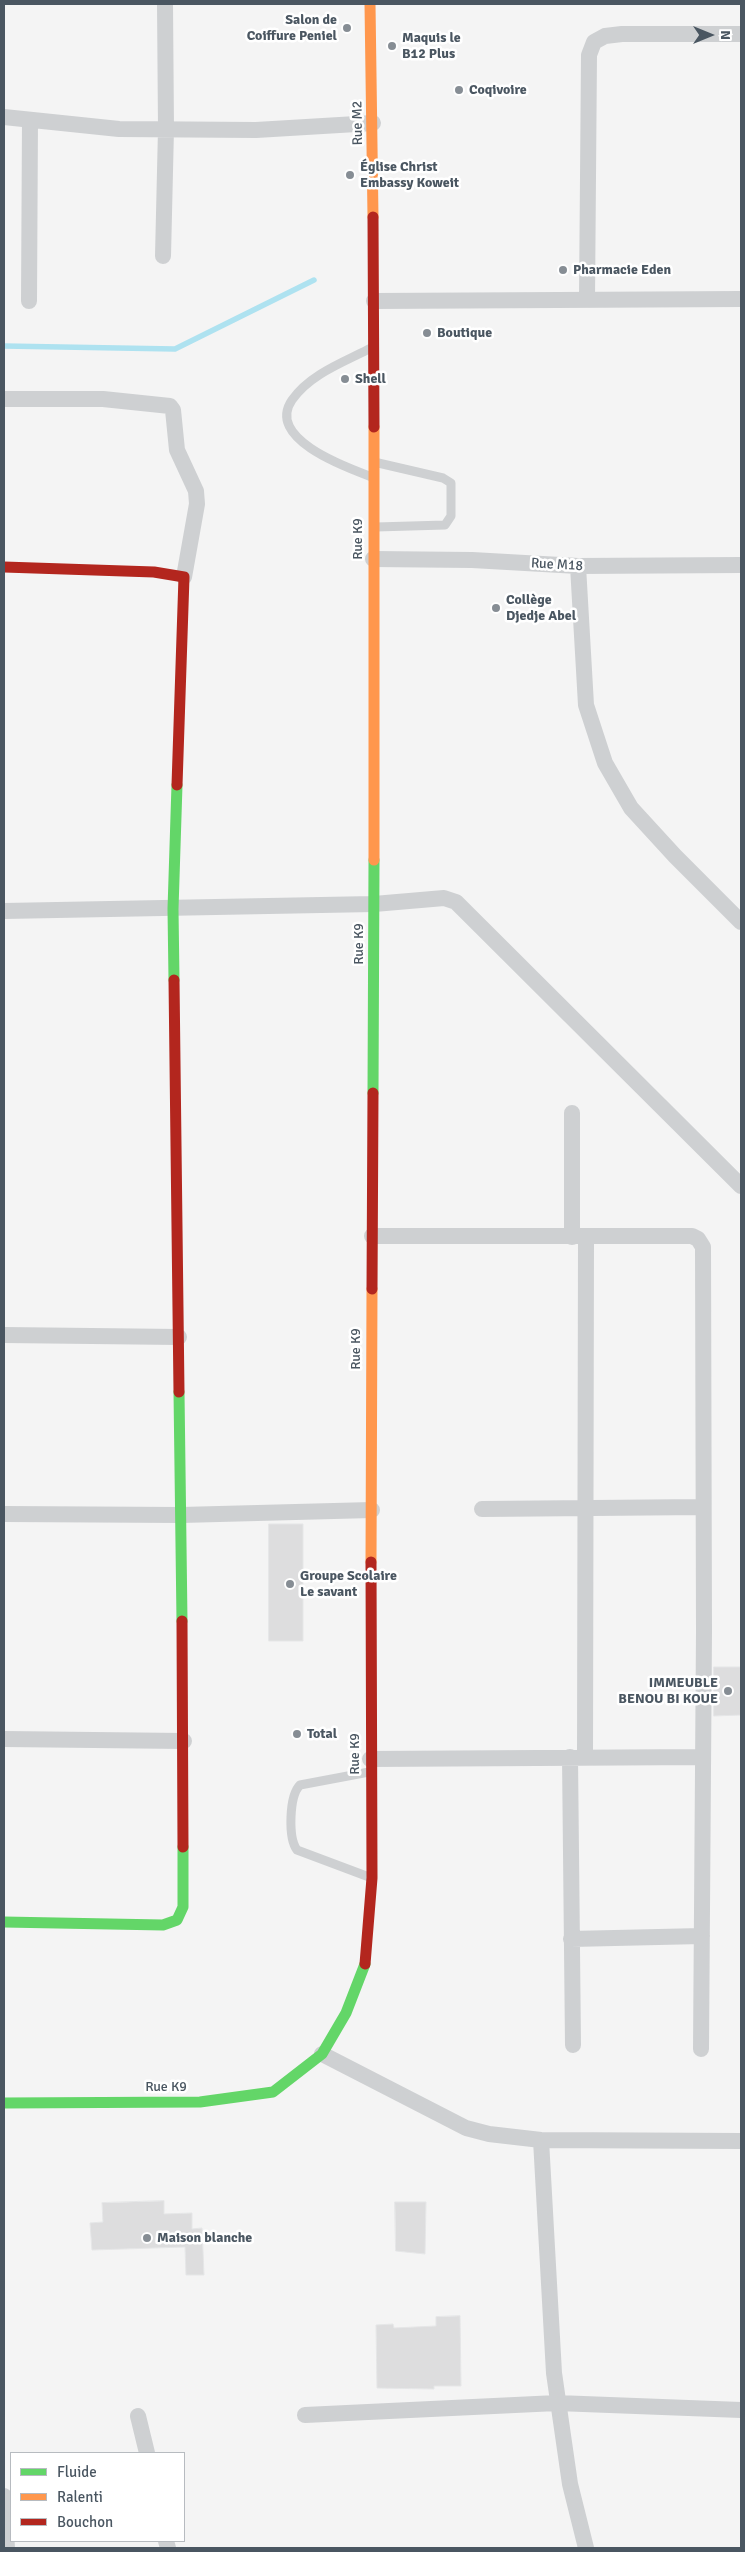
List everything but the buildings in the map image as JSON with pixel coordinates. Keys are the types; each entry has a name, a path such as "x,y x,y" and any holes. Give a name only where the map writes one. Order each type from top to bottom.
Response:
{"street":[{"path":"163,256 166,129 165,4"},
{"name":"Rue M2","path":"370,4 374,301"},
{"path":"587,299 590,55 594,42 605,36 622,34 741,34"},
{"path":"4,117 119,129 256,130 373,123"},
{"path":"29,301 30,120"},
{"path":"374,301 741,299"},
{"name":"Rue K9","path":"4,2103 200,2102 273,2092 322,2054 346,2014 365,1964 372,1878 370,1766 374,904 374,301"},
{"path":"4,399 103,398 170,406 173,410 177,450 196,491 196,504 184,578 173,909 184,1741 183,1907 176,1920 163,1925 4,1922"},
{"name":"Rue M18","path":"374,559 472,560 578,566 741,565"},
{"path":"578,566 586,705 605,762 631,808 674,856 741,922"},
{"path":"4,567 154,572 184,578"},
{"path":"4,911 374,904 444,898 456,902 741,1186"},
{"path":"572,1113 579,1238 585,1509 571,1939 573,2045"},
{"path":"372,1236 579,1238 692,1236 698,1239 703,1248 701,2049"},
{"path":"4,1335 179,1337"},
{"path":"482,1509 703,1507"},
{"path":"4,1514 181,1515 372,1510"},
{"path":"4,1739 184,1741"},
{"path":"370,1766 577,1757 703,1757"},
{"path":"571,1939 702,1936"},
{"path":"322,2054 466,2128 489,2134 541,2140 741,2141"},
{"path":"541,2140 557,2403 570,2484 586,2548"},
{"path":"305,2415 557,2403 741,2410"},
{"path":"138,2416 147,2452"},
{"path":"4,2496 7,2548"}],"lane":[{"path":"374,347 328,370 304,387 291,402 287,415 290,429 308,447 332,462 374,478"},
{"path":"373,527 445,525 451,516 451,483 443,478 374,462"},
{"path":"370,1766 300,1785 294,1793 291,1839 297,1850 372,1878"}],"waterway":[{"path":"4,346 175,349 314,280"}],"traffic: fast":[{"path":"174,980 173,909 177,785"},
{"path":"373,1093 374,860"},
{"path":"179,1392 182,1621"},
{"path":"4,1922 163,1925 177,1920 183,1907 183,1847"},
{"path":"4,2103 200,2102 273,2092 322,2054 346,2013 365,1964"}],"traffic: slow":[{"path":"370,4 373,217"},
{"path":"374,427 374,860"},
{"path":"371,1562 372,1289"}],"traffic: jam":[{"path":"373,217 374,427"},
{"path":"4,567 154,572 184,577 177,785"},
{"path":"174,980 179,1392"},
{"path":"372,1289 373,1093"},
{"path":"365,1964 372,1878 371,1562"},
{"path":"182,1621 183,1847"}],"place":[{"name":"Salon de Coiffure Peniel","path":"347,28"},
{"name":"Maquis le B12 Plus","path":"392,46"},
{"name":"Coqivoire","path":"459,90"},
{"name":"Église Christ Embassy Koweit","path":"350,175"},
{"name":"Pharmacie Eden","path":"563,270"},
{"name":"Boutique","path":"427,333"},
{"name":"Shell","path":"345,379"},
{"name":"Collège Djedje Abel","path":"496,608"},
{"name":"Groupe Scolaire Le savant","path":"290,1584"},
{"name":"IMMEUBLE BENOU BI KOUE","path":"728,1691"},
{"name":"Total","path":"297,1734"},
{"name":"Maison blanche","path":"147,2238"}]}
